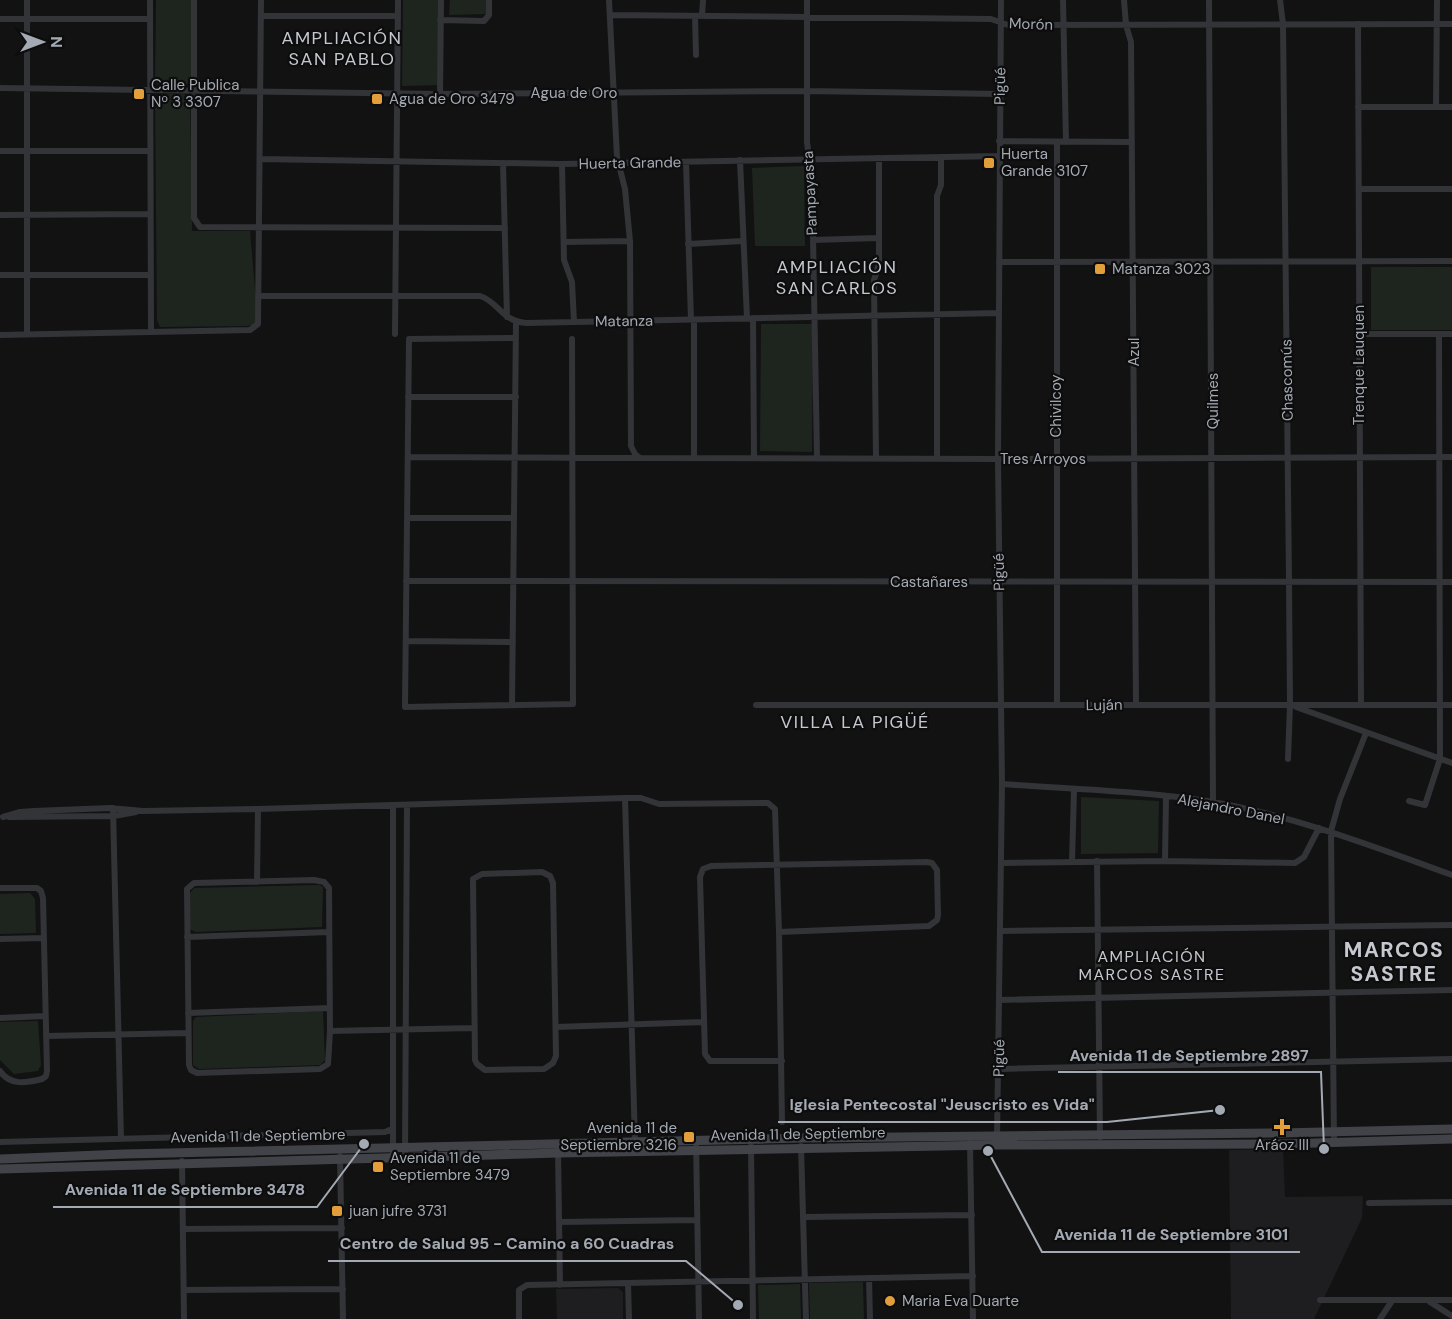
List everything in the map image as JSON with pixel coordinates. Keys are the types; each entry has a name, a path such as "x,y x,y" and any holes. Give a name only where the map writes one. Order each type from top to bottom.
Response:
{"main road":[{"name":"Avenida 11 de Septiembre","path":"0,1159 405,1147 557,1149 697,1146 751,1139 1100,1139 1452,1129"},
{"name":"Avenida 11 de Septiembre","path":"1100,1139 1334,1143 1452,1139"},
{"name":"Avenida 11 de Septiembre","path":"0,1168 393,1159 635,1142 751,1150 970,1140"}],"street":[{"path":"27,0 27,334"},
{"path":"150,0 151,332"},
{"path":"194,0 194,218 197,225 205,228 505,228"},
{"path":"0,335 250,330 258,324 261,0"},
{"path":"394,334 398,0"},
{"path":"440,94 441,0"},
{"path":"440,20 487,19 489,0"},
{"path":"609,0 618,163 625,189 630,241 632,446 638,456"},
{"path":"696,55 699,16 703,0"},
{"name":"Pampayasta","path":"807,0 809,158 813,182 817,457"},
{"name":"Pigüé","path":"998,1140 1002,784 998,459 1001,0"},
{"path":"1063,0 1066,142"},
{"name":"Azul","path":"1124,0 1126,25 1131,42 1136,704"},
{"name":"Quilmes","path":"1209,0 1213,802"},
{"name":"Chascomús","path":"1280,0 1283,24 1288,458 1290,705 1288,759"},
{"path":"1436,107 1437,0"},
{"name":"Morón","path":"610,15 991,19 1008,25 1452,24"},
{"path":"261,16 398,16"},
{"path":"0,19 150,19"},
{"name":"Trenque Lauquen","path":"1358,24 1361,705"},
{"path":"0,88 26,89"},
{"name":"Agua de Oro","path":"26,89 194,89 396,94 807,90 1000,94"},
{"path":"1358,107 1452,107"},
{"path":"999,141 1131,142"},
{"name":"Chivilcoy","path":"1057,142 1057,705"},
{"path":"0,151 149,151"},
{"name":"Huerta Grande","path":"260,159 562,164 999,156"},
{"path":"937,458 937,196 941,184 941,157"},
{"path":"876,458 874,280 879,264 879,158"},
{"path":"740,160 743,241 750,318 754,458"},
{"path":"686,162 694,458"},
{"path":"503,163 507,318"},
{"path":"562,164 564,260 572,282 574,322"},
{"path":"1359,189 1452,189"},
{"path":"0,215 150,214"},
{"path":"813,240 878,238"},
{"path":"564,242 630,241"},
{"path":"688,244 743,241"},
{"path":"999,262 1452,261"},
{"path":"0,275 150,275"},
{"name":"Matanza","path":"258,296 480,296 486,298 507,318 516,322 999,313"},
{"path":"512,705 516,322"},
{"path":"1359,334 1452,334"},
{"path":"1409,801 1425,805 1440,759 1439,334"},
{"path":"516,338 409,339 405,707 573,704 572,339"},
{"path":"408,397 516,397"},
{"name":"Tres Arroyos","path":"408,457 1135,459 1452,457"},
{"path":"407,518 514,518"},
{"name":"Castañares","path":"406,581 1452,582"},
{"path":"406,641 513,642"},
{"name":"Luján","path":"756,705 1452,705"},
{"path":"1290,705 1452,763"},
{"path":"1334,1143 1331,831 1340,799 1366,733"},
{"name":"Alejandro Danel","path":"1002,784 1213,802 1331,831 1452,875"},
{"path":"1072,862 1074,790"},
{"path":"1165,861 1166,797"},
{"path":"625,798 635,1142"},
{"path":"2,817 20,812 113,808 143,811 258,809 625,798 641,798 659,804 772,805 776,813 778,865 782,1122"},
{"path":"393,805 393,1159"},
{"path":"405,1158 407,805"},
{"path":"113,808 121,1139"},
{"path":"257,882 258,809"},
{"path":"2,817 114,816 143,811"},
{"path":"1001,862 1295,863 1304,857 1319,828"},
{"path":"1097,861 1100,1139"},
{"path":"779,932 929,926 937,920 938,915 937,870 932,863 927,862 711,866 703,869 700,877 705,1054 710,1061 782,1060"},
{"path":"542,872 549,876 553,883 556,1027 556,1056 549,1067 485,1070 477,1064 474,1028 473,879 477,875 542,872"},
{"path":"314,880 324,882 329,888 329,932 329,1060 324,1068 197,1073 191,1070 188,1033 186,895 190,885 194,883 314,880"},
{"path":"0,888 31,887 41,891 43,898 47,1071 42,1079 11,1082 0,1071"},
{"path":"1000,931 1452,925"},
{"path":"187,938 329,932"},
{"path":"0,939 43,938"},
{"path":"999,1000 1452,990"},
{"path":"188,1013 330,1008"},
{"path":"0,1017 45,1016"},
{"path":"556,1027 703,1022"},
{"path":"330,1031 474,1028"},
{"path":"46,1036 188,1033"},
{"path":"998,1069 1452,1059"},
{"path":"0,1142 392,1130"},
{"path":"801,1138 806,1319"},
{"path":"751,1139 753,1319"},
{"path":"970,1140 973,1319"},
{"path":"697,1146 699,1319"},
{"path":"340,1149 343,1319"},
{"path":"557,1149 560,1285"},
{"path":"182,1153 184,1319"},
{"path":"1369,1203 1452,1202"},
{"path":"803,1217 972,1215"},
{"path":"559,1222 698,1220"},
{"path":"183,1229 342,1228"},
{"path":"519,1319 519,1290 523,1286 973,1276"},
{"path":"869,1278 870,1319"},
{"path":"628,1283 629,1319"},
{"path":"184,1290 343,1289"},
{"path":"1320,1300 1452,1300"},
{"path":"1380,1319 1392,1300"},
{"path":"1428,1301 1452,1316"}],"shaded area":[{"path":"156,0 194,0 191,82 186,85 158,85 155,80"},
{"path":"403,0 440,0 440,85 402,86"},
{"path":"450,0 487,0 487,14 449,15"},
{"path":"161,94 184,94 190,99 192,231 250,231 258,324 160,327 157,320 155,99"},
{"path":"804,166 805,246 755,246 752,168"},
{"path":"1371,267 1452,267 1452,330 1371,330"},
{"path":"761,324 813,324 812,452 760,451"},
{"path":"1081,797 1159,801 1158,853 1081,854"},
{"path":"319,885 323,887 322,927 196,932 189,929 190,893 194,888"},
{"path":"30,893 35,899 36,933 0,934 0,894"},
{"path":"323,1011 325,1060 320,1065 199,1069 193,1065 193,1021 196,1017"},
{"path":"38,1021 41,1065 38,1071 14,1074 0,1060 0,1022"},
{"path":"1283,1149 1285,1197 1363,1196 1362,1218 1314,1319 1231,1319 1229,1150"},
{"path":"863,1282 864,1319 810,1319 809,1283"},
{"path":"800,1284 801,1319 759,1319 758,1285"},
{"path":"618,1288 623,1292 623,1319 557,1319 556,1289"}],"place":[{"name":"Calle Publica Nº 3 3307","path":"139,94"},
{"name":"Agua de Oro 3479","path":"377,99"},
{"name":"Huerta Grande 3107","path":"989,163"},
{"name":"Matanza 3023","path":"1100,269"},
{"name":"Iglesia Pentecostal \"Jeuscristo es Vida\"","path":"1220,1110"},
{"name":"Aráoz III","path":"1282,1127"},
{"name":"Avenida 11 de Septiembre 3216","path":"689,1137"},
{"name":"Avenida 11 de Septiembre 3478","path":"364,1144"},
{"name":"Avenida 11 de Septiembre 2897","path":"1324,1149"},
{"name":"Avenida 11 de Septiembre 3101","path":"988,1151"},
{"name":"Avenida 11 de Septiembre 3479","path":"378,1167"},
{"name":"juan jufre 3731","path":"337,1211"},
{"name":"Maria Eva Duarte","path":"890,1301"},
{"name":"Centro de Salud 95 - Camino a 60 Cuadras","path":"738,1305"}],"district":[{"name":"AMPLIACIÓN SAN PABLO","path":"342,48"},
{"name":"AMPLIACIÓN SAN CARLOS","path":"837,277"},
{"name":"VILLA LA PIGÜÉ","path":"855,722"},
{"name":"MARCOS SASTRE","path":"1394,962"},
{"name":"AMPLIACIÓN MARCOS SASTRE","path":"1152,965"}]}
